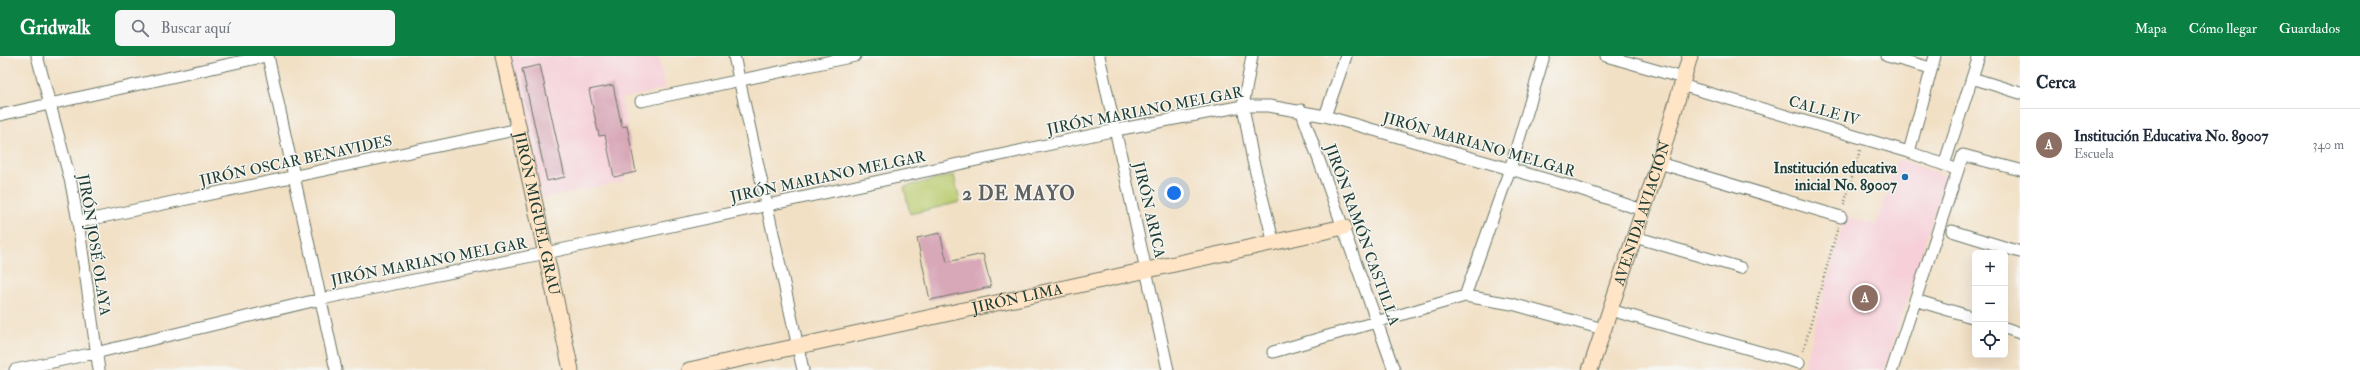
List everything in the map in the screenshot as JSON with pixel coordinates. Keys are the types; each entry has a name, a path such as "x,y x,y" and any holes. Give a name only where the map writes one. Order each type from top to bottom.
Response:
{"street":[{"name":"JIRÓN JOSÉ OLAYA","path":"37,56 48,106 71,183 99,370"},
{"path":"0,115 48,106 267,56 336,370"},
{"name":"JIRÓN MIGUEL GRAU","path":"503,56 571,370"},
{"path":"734,56 803,370"},
{"path":"641,102 855,56"},
{"name":"JIRÓN ARICA","path":"1099,56 1168,370"},
{"path":"1252,56 1243,106 1253,161 1274,244"},
{"path":"1325,116 1346,56"},
{"path":"1465,296 1510,169 1544,56"},
{"path":"1606,56 1682,81"},
{"name":"AVENIDA AVIACIÓN","path":"1590,370 1635,237 1642,210 1664,164 1682,81 1690,56"},
{"path":"1887,56 1931,68"},
{"path":"1909,152 1935,56"},
{"path":"1944,165 1979,56"},
{"path":"1972,78 2020,93"},
{"name":"CALLE IV","path":"1682,81 1909,152 1958,170"},
{"name":"JIRÓN MARIANO MELGAR","path":"15,370 96,353 321,299 546,253 1116,130 1243,106 1269,106 1301,110 1325,116 1510,169 1642,210"},
{"name":"JIRÓN RAMÓN CASTILLA","path":"1301,110 1394,370"},
{"name":"JIRÓN OSCAR BENAVIDES","path":"78,222 519,129"},
{"path":"1892,370 1963,154 2020,170"},
{"path":"1664,164 1841,217"},
{"name":"JIRÓN LIMA","path":"689,370 1147,270 1274,244 1344,227"},
{"path":"1952,230 2020,252"},
{"path":"1635,237 1742,268"},
{"path":"1273,352 1465,296 1512,304 1603,329"},
{"path":"1915,300 1972,317"},
{"path":"1610,310 1800,363"},
{"path":"2008,329 2020,333"}],"path":[{"path":"1800,363 1863,138"}],"shaded area":[{"path":"510,56 658,56 665,89 621,99 636,172 624,175 625,181 540,199"},
{"path":"1897,159 1946,176 1885,370 1803,370 1845,216 1876,225"}],"green space":[{"path":"954,175 960,202 910,214 904,187"}],"building":[{"path":"540,65 565,177 547,181 522,69"},
{"path":"613,85 622,127 627,126 636,172 614,177 605,135 599,136 589,90"},
{"path":"940,233 947,262 983,254 991,287 930,300 917,238"}],"place":[{"name":"Institución educativa inicial No. 89007","path":"1905,177"},
{"name":"Institución Educativa No. 89007","path":"1865,298"}],"district":[{"name":"2 DE MAYO","path":"1019,194"}]}
